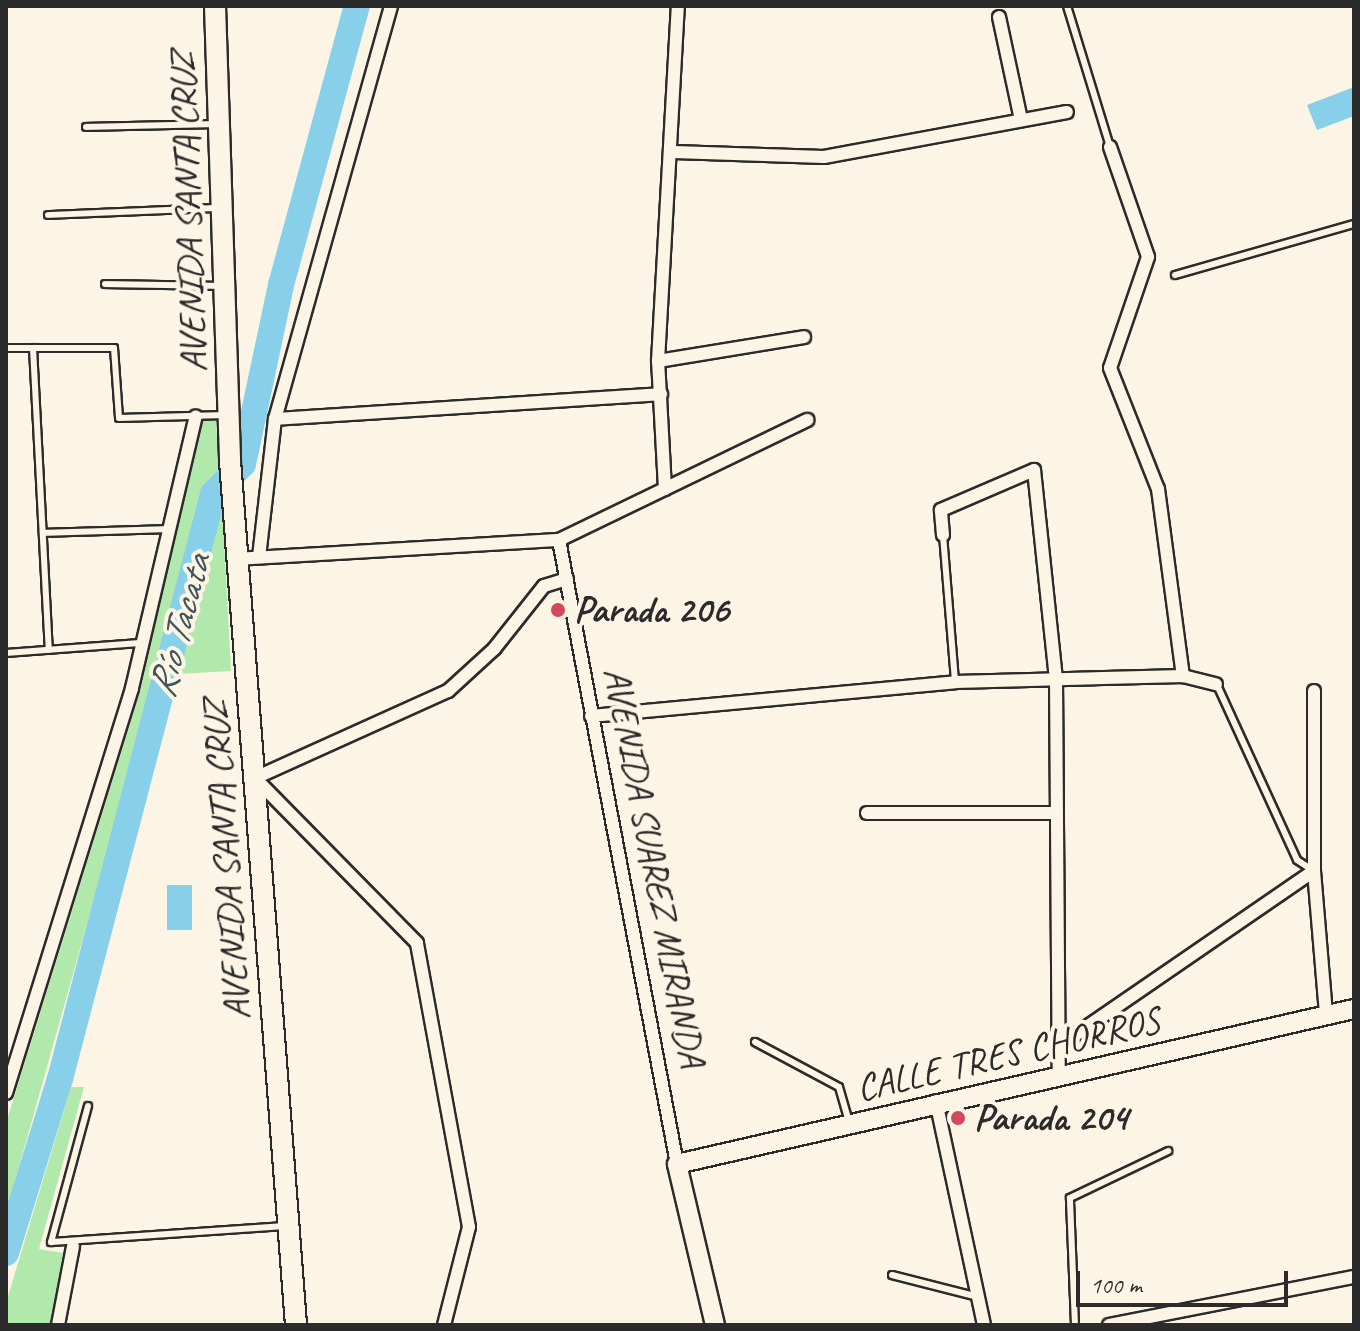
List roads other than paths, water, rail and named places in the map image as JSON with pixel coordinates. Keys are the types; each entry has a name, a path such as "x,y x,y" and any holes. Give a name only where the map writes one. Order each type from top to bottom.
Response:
{"main road":[{"name":"AVENIDA SANTA CRUZ","path":"215,6 230,461 296,1325"},
{"name":"CALLE TRES CHORROS","path":"677,1164 850,1125 936,1101 1059,1078 1354,1009"},
{"name":"AVENIDA SUAREZ MIRANDA","path":"677,1164 715,1325"}],"street":[{"path":"259,557 275,419 391,6"},
{"path":"665,489 658,361 674,152 678,6"},
{"path":"999,17 1021,120"},
{"path":"674,152 798,159 1067,112"},
{"path":"1110,147 1148,257 1110,368 1158,489 1183,676"},
{"path":"658,361 804,337"},
{"path":"275,419 661,394"},
{"path":"6,1093 140,643 196,416"},
{"path":"237,559 559,540 807,420"},
{"path":"943,535 941,510 1034,470 1056,678 1053,813 1059,1078"},
{"name":"AVENIDA SUAREZ MIRANDA","path":"559,540 677,1164"},
{"path":"444,1325 469,1227 417,943 255,778 448,691 494,649 544,586 567,579"},
{"path":"591,716 955,682 1183,676 1216,684"},
{"path":"1314,691 1314,871 1326,1014"},
{"path":"867,813 1053,813"},
{"path":"1059,1046 1314,871"},
{"path":"936,1101 984,1325"},
{"path":"58,1325 73,1246"},
{"path":"1109,1325 1354,1277"}],"lane":[{"path":"1067,6 1110,147"},
{"path":"86,127 218,124"},
{"path":"48,215 221,208"},
{"path":"1175,275 1354,224"},
{"path":"105,284 224,286"},
{"path":"6,348 114,348 119,418 229,415"},
{"path":"33,348 49,650"},
{"path":"43,533 167,529"},
{"path":"943,535 955,682"},
{"path":"6,653 140,643"},
{"path":"1216,684 1297,860 1314,871"},
{"path":"755,1042 839,1087 850,1125"},
{"path":"88,1106 51,1242 73,1246 287,1226"},
{"path":"1075,1325 1070,1198 1168,1151"},
{"path":"892,1275 978,1297"}],"water":[{"path":"1354,87 1354,116 1317,130 1307,105"},
{"path":"167,885 192,885 192,930 167,930"}],"waterway":[{"name":"Río Tacata","path":"6,1253 60,1079 213,494 243,464 281,285 357,6"}],"place":[{"name":"Parada 206","path":"558,610"},
{"name":"Parada 204","path":"958,1118"}]}
